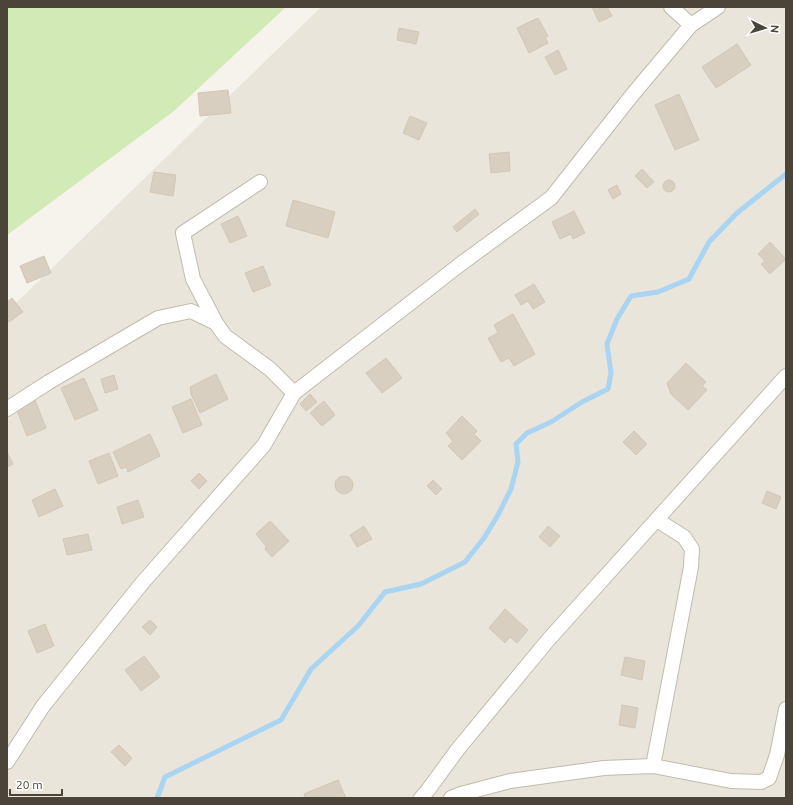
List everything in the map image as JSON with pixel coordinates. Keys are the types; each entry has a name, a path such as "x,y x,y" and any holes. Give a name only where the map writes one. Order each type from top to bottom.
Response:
{"street":[{"path":"671,7 691,25"},
{"path":"7,762 43,706 143,582 264,445 294,393 462,263 551,198 633,94 691,25 718,7"},
{"path":"260,182 183,233 193,279 216,323 225,336 270,369 294,393"},
{"path":"7,409 49,382 158,318 191,311 216,323"},
{"path":"421,798 458,749 549,639 786,376"},
{"path":"653,766 692,561 692,549 684,537 657,520"},
{"path":"451,798 460,794 510,781 604,768 653,766 731,781 761,782 769,778 777,755 786,710"}],"shaded area":[{"path":"321,7 786,7 786,798 7,798 7,309 14,305"}],"green space":[{"path":"7,7 286,7 174,111 7,235"}],"building":[{"path":"592,7 607,7 612,16 599,22"},
{"path":"538,18 548,36 545,37 548,43 529,53 517,28"},
{"path":"399,28 419,32 416,44 397,40"},
{"path":"737,44 751,65 716,88 702,67"},
{"path":"558,50 567,69 555,75 545,57"},
{"path":"228,90 231,113 200,116 198,93"},
{"path":"679,94 699,140 675,150 655,105"},
{"path":"410,116 427,123 419,140 403,133"},
{"path":"509,152 510,171 491,173 489,154"},
{"path":"642,169 654,182 647,188 635,176"},
{"path":"154,172 176,175 173,196 150,192"},
{"path":"667,180 671,180 675,186 671,192 667,192 663,188 663,184"},
{"path":"617,185 621,194 613,199 608,190"},
{"path":"293,200 335,212 328,238 286,226"},
{"path":"475,209 479,214 457,232 453,227"},
{"path":"574,211 585,233 573,239 571,234 560,239 552,222"},
{"path":"238,216 247,236 230,243 221,224"},
{"path":"770,242 786,259 770,274 761,264 765,261 758,254"},
{"path":"44,256 51,273 27,283 20,266"},
{"path":"263,266 271,285 253,292 245,273"},
{"path":"534,284 545,302 533,309 528,301 521,305 515,295"},
{"path":"12,298 23,312 9,322 7,319 7,302"},
{"path":"513,314 535,354 514,366 509,358 501,362 488,338 498,333 494,325"},
{"path":"386,358 402,378 382,393 366,373"},
{"path":"686,363 706,382 702,386 707,390 688,410 671,394 667,383"},
{"path":"216,374 228,399 200,413 191,394 190,387"},
{"path":"114,375 118,389 105,393 101,379"},
{"path":"84,378 98,410 75,420 61,388"},
{"path":"310,394 317,402 306,411 300,404"},
{"path":"191,399 202,425 183,433 172,407"},
{"path":"35,400 46,428 27,436 16,408"},
{"path":"324,401 335,415 322,426 310,413"},
{"path":"462,416 477,431 474,434 481,441 462,460 448,446 453,441 446,433"},
{"path":"634,431 647,444 636,455 623,442"},
{"path":"150,434 160,456 128,472 126,467 121,469 113,452"},
{"path":"7,452 13,464 7,467"},
{"path":"109,453 118,476 98,484 89,461"},
{"path":"199,473 207,481 199,489 191,481"},
{"path":"344,476 350,479 353,485 350,491 344,494 338,491 335,485 338,479"},
{"path":"433,480 442,489 436,495 427,486"},
{"path":"55,489 63,506 39,517 32,500"},
{"path":"767,491 781,497 776,509 762,503"},
{"path":"138,500 144,517 122,524 117,507"},
{"path":"270,521 289,541 272,557 265,549 266,546 256,534"},
{"path":"364,526 372,539 357,547 350,535"},
{"path":"548,526 560,536 550,547 539,537"},
{"path":"88,534 92,550 67,555 63,539"},
{"path":"505,609 528,630 517,643 510,637 505,643 489,628"},
{"path":"150,620 157,627 150,635 142,627"},
{"path":"45,624 54,646 37,653 28,631"},
{"path":"144,656 160,677 141,691 125,670"},
{"path":"625,657 645,661 642,680 621,675"},
{"path":"622,705 638,708 635,728 619,725"},
{"path":"119,745 132,758 125,766 111,752"},
{"path":"338,780 346,798 305,798 304,794"}],"waterway":[{"path":"157,798 165,777 281,720 311,669 358,626 385,592 421,584 465,562 484,538 511,489 518,462 516,444 527,433 551,422 582,402 608,389 611,373 607,344 617,319 631,296 658,292 689,279 709,242 737,213 786,174"}]}
